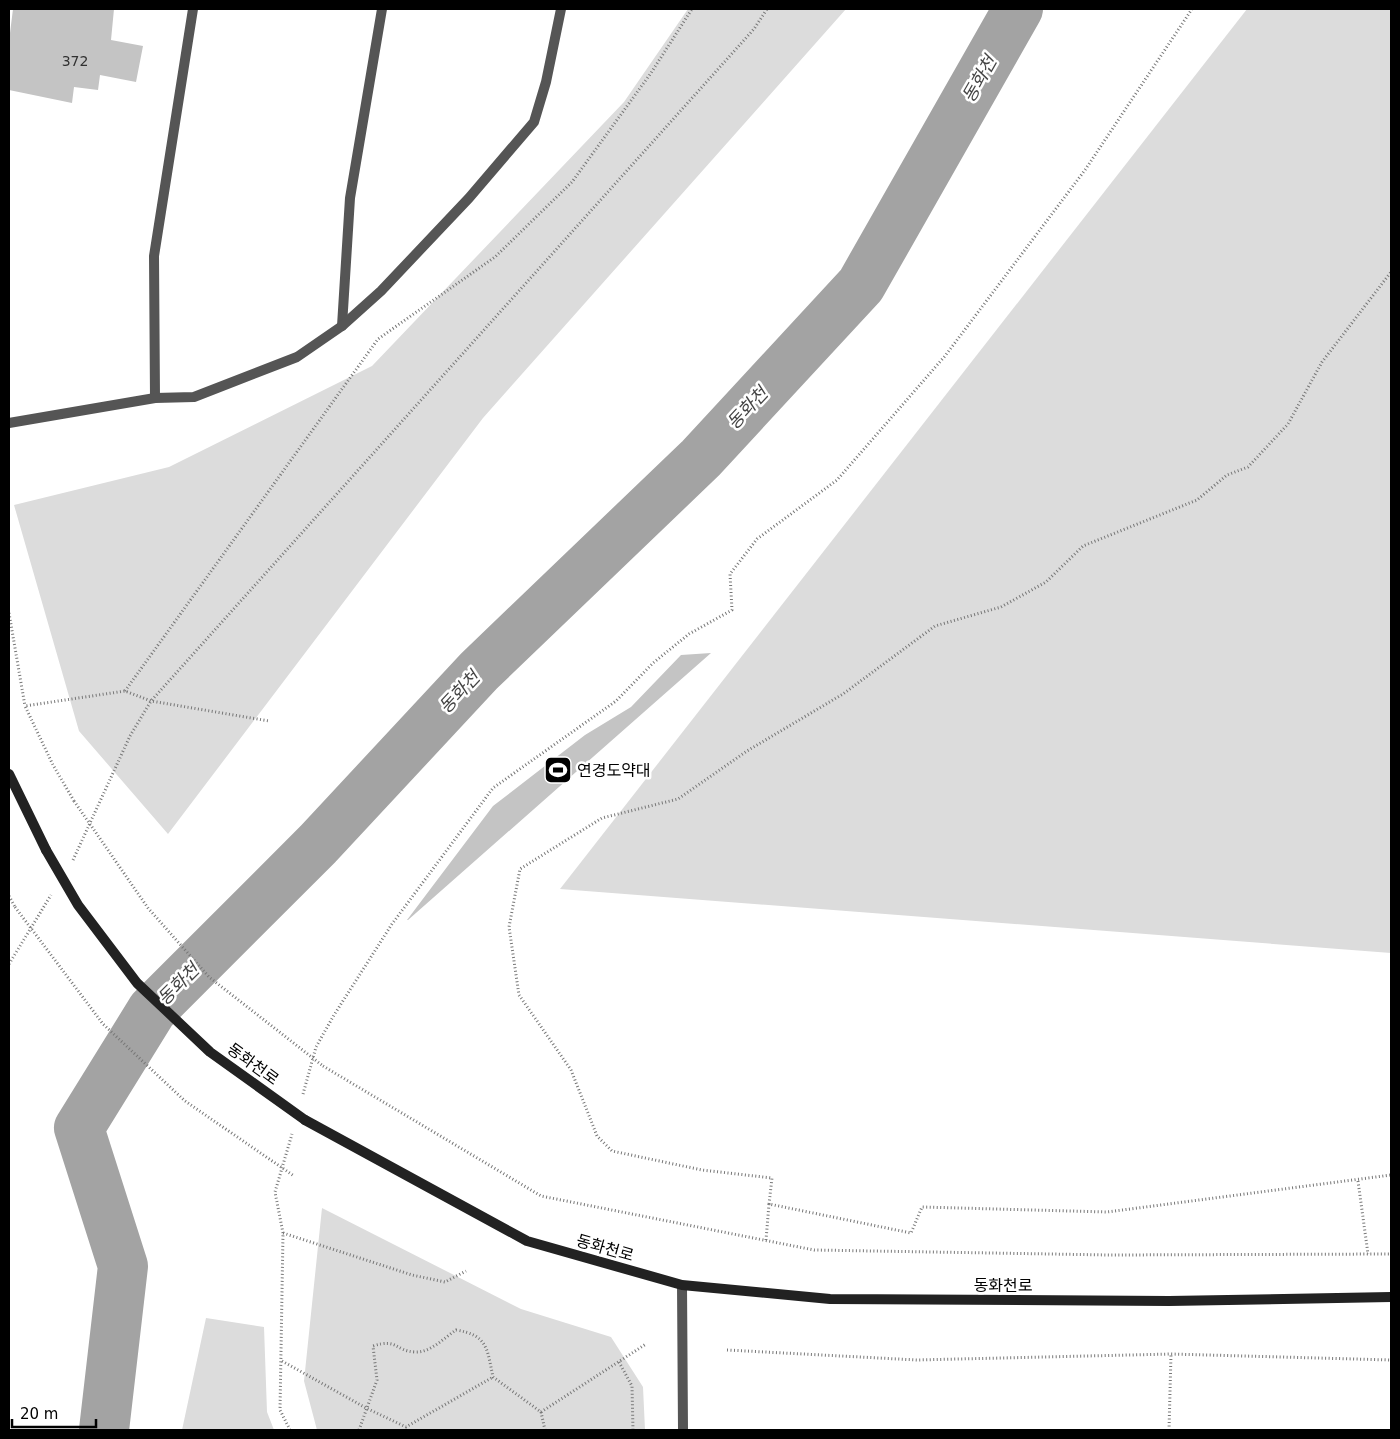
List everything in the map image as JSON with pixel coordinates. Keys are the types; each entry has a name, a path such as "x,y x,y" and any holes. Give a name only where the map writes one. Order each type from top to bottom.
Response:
{"main road":[{"name":"동화천로","path":"9,774 46,850 78,905 137,984 210,1052 305,1120 526,1241 682,1285 830,1299 1169,1301 1391,1297"}],"street":[{"path":"156,398 154,256 193,9"},
{"path":"342,326 350,198 382,9"},
{"path":"9,423 156,398 194,397 297,357 342,326 388,284 469,198 534,122 546,82 561,9"},
{"path":"682,1285 683,1430"}],"path":[{"path":"125,691 378,339 495,257 572,182 650,73 692,9"},
{"path":"72,861 130,736 151,702 754,29 767,9"},
{"path":"301,1102 316,1047 334,1015 392,924 493,788 616,701 653,663 689,634 732,610 730,574 758,539 838,480 945,356 1085,170 1192,9"},
{"path":"766,1240 772,1178 702,1170 612,1151 597,1136 571,1070 519,995 509,927 520,868 602,818 678,799 747,751 843,694 935,626 1001,607 1046,582 1083,546 1197,500 1227,475 1248,467 1288,424 1322,362 1391,272"},
{"path":"9,613 25,706 53,765 74,801 148,908 209,977 324,1066 541,1196 814,1250 1109,1255 1391,1254"},
{"path":"25,706 125,691 151,702 268,722"},
{"path":"9,964 53,893"},
{"path":"9,896 15,907 103,1024 185,1102 294,1176"},
{"path":"290,1430 280,1410 283,1233 276,1192 293,1129"},
{"path":"769,1204 911,1233 922,1207 1107,1212 1391,1175"},
{"path":"1358,1180 1368,1254"},
{"path":"283,1233 412,1275 445,1282 466,1271"},
{"path":"359,1430 377,1380 373,1346 387,1342 415,1352 432,1348 456,1330 471,1332 486,1344 493,1377 541,1412 545,1430"},
{"path":"541,1412 646,1344"},
{"path":"727,1350 918,1360 1171,1354 1391,1360"},
{"path":"1169,1430 1171,1354"},
{"path":"282,1361 366,1408 406,1427 493,1377"},
{"path":"619,1362 632,1386 633,1430"}],"shaded area":[{"path":"688,9 846,9 483,418 168,834 79,731 14,505 169,467 372,366 624,102"},
{"path":"1247,9 1391,9 1391,953 560,889"},
{"path":"322,1208 521,1309 611,1337 643,1387 645,1430 317,1430 304,1381"},
{"path":"206,1318 264,1327 267,1412 274,1430 182,1430"}],"building":[{"path":"13,9 114,9 111,40 143,46 136,82 100,75 98,90 74,87 72,103 9,90 9,41"},
{"name":"연경도약대","path":"711,653 407,920 493,806 585,735 631,707 681,655"}],"waterway":[{"name":"동화천","path":"104,1430 123,1266 79,1128 152,1010 318,844 479,671 701,458 861,285 1018,9"}],"place":[{"name":"연경도약대","path":"558,770"}]}
